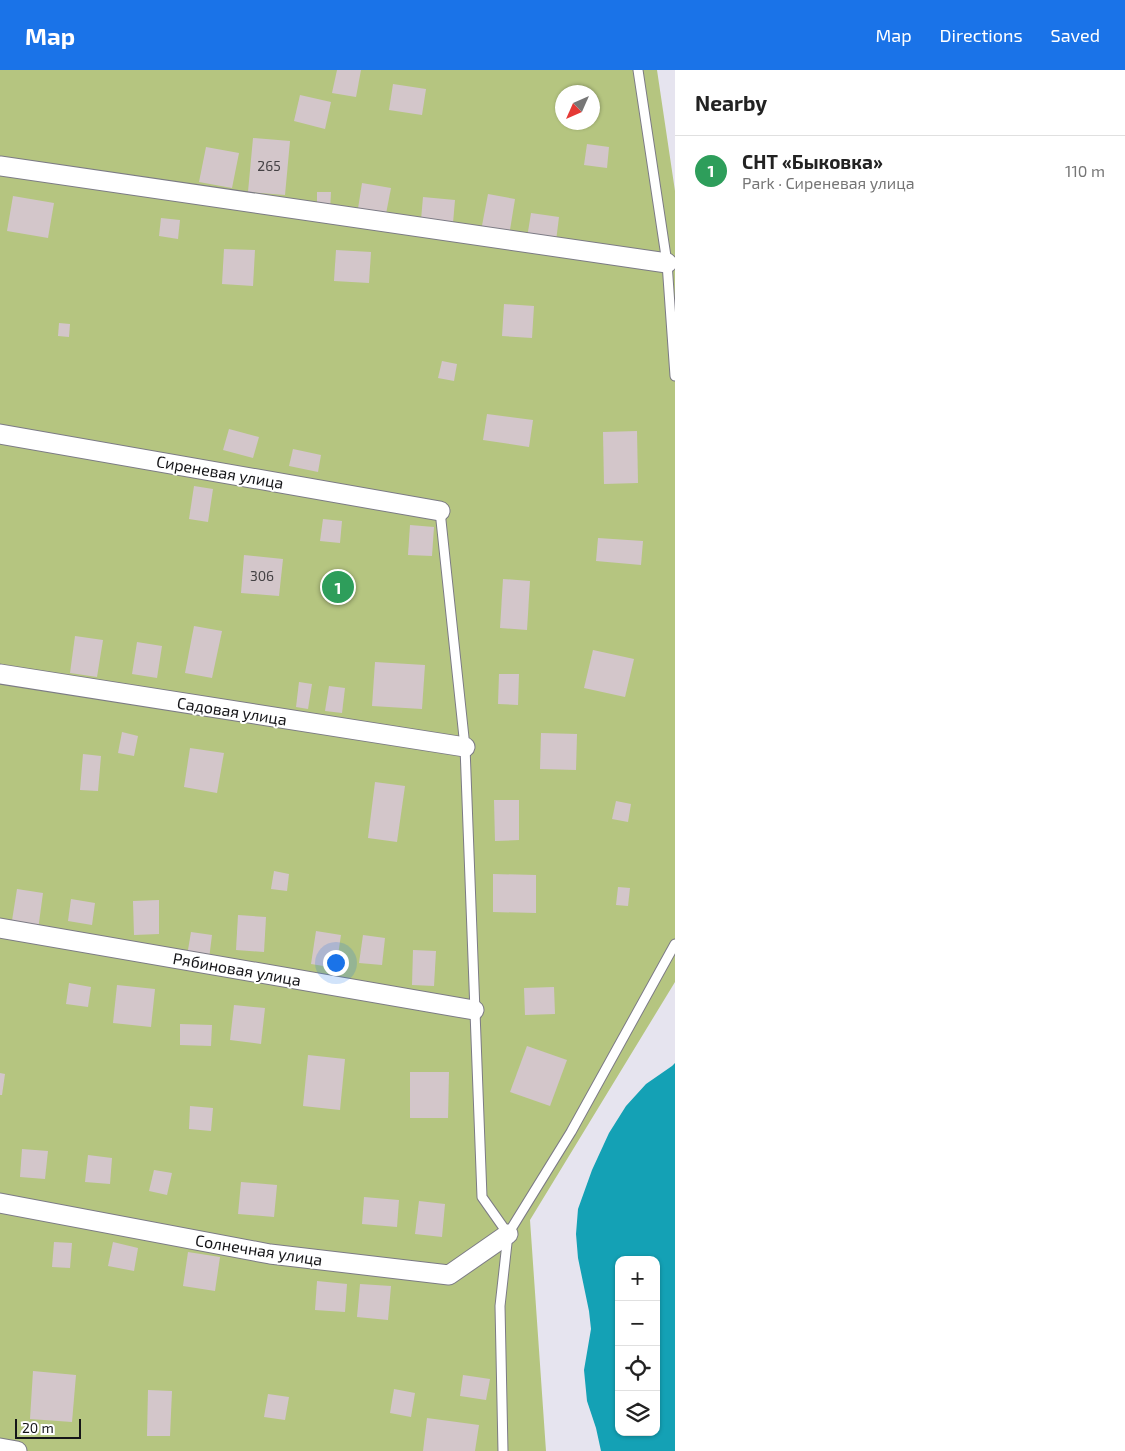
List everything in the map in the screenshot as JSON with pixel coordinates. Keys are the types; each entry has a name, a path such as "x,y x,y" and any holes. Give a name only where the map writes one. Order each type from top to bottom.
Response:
{"street":[{"path":"0,166 667,263"},
{"name":"Сиреневая улица","path":"0,434 440,511"},
{"name":"Садовая улица","path":"0,674 465,747"},
{"name":"Рябиновая улица","path":"0,928 474,1010"},
{"name":"Солнечная улица","path":"0,1202 270,1254 449,1275 508,1234"},
{"path":"0,1448 17,1451"}],"lane":[{"path":"638,70 667,263 675,376"},
{"path":"440,511 465,747 482,1197 508,1234"},
{"path":"504,1451 500,1306 508,1234 571,1132 675,944"}],"green space":[{"path":"0,70 657,70 675,191 675,982 530,1220 546,1451 0,1451"}],"water":[{"path":"675,1063 675,1451 601,1451 587,1401 584,1370 591,1329 578,1258 576,1234 578,1209 592,1170 609,1133 626,1106 646,1084"}],"building":[{"path":"337,70 361,70 356,97 332,93"},
{"path":"393,84 426,89 422,115 389,110"},
{"path":"300,95 331,102 325,129 294,121"},
{"path":"253,138 290,141 285,195 248,192"},
{"path":"587,144 609,147 607,168 584,165"},
{"path":"206,147 239,153 232,188 199,182"},
{"path":"362,183 391,188 385,219 357,215"},
{"path":"317,192 331,192 330,211 317,211"},
{"path":"488,194 515,199 509,236 481,231"},
{"path":"13,196 54,203 48,238 7,231"},
{"path":"423,197 455,200 453,223 421,220"},
{"path":"531,213 559,217 556,241 527,238"},
{"path":"161,218 180,220 178,239 159,236"},
{"path":"224,249 255,250 253,286 222,284"},
{"path":"336,250 371,252 369,283 334,281"},
{"path":"504,304 534,306 532,338 502,336"},
{"path":"59,323 70,324 69,337 58,336"},
{"path":"442,361 457,364 454,381 438,378"},
{"path":"487,414 533,420 529,447 483,440"},
{"path":"229,429 259,437 253,458 223,450"},
{"path":"637,431 638,483 604,484 603,432"},
{"path":"293,449 321,455 318,472 289,466"},
{"path":"194,486 213,489 208,522 189,519"},
{"path":"323,519 342,521 340,543 320,541"},
{"path":"410,525 434,527 432,556 408,555"},
{"path":"598,538 643,541 641,565 596,561"},
{"path":"244,555 283,559 279,596 241,593"},
{"path":"503,579 530,581 527,630 500,628"},
{"path":"194,626 222,631 212,678 185,673"},
{"path":"75,636 103,640 97,677 70,673"},
{"path":"137,642 162,646 157,678 132,674"},
{"path":"593,650 634,659 625,697 584,688"},
{"path":"375,662 425,665 422,709 372,706"},
{"path":"499,674 519,674 518,705 498,704"},
{"path":"299,682 312,684 308,709 296,707"},
{"path":"329,686 345,688 342,713 325,711"},
{"path":"122,732 138,736 134,756 118,753"},
{"path":"541,733 577,734 576,770 540,769"},
{"path":"190,748 224,753 217,793 184,787"},
{"path":"83,754 101,756 98,791 80,790"},
{"path":"375,782 405,786 397,842 368,838"},
{"path":"494,800 519,800 519,840 495,841"},
{"path":"616,801 631,804 628,822 612,819"},
{"path":"274,871 289,874 287,891 271,889"},
{"path":"493,874 536,875 536,913 493,912"},
{"path":"618,887 630,888 628,906 616,905"},
{"path":"17,889 43,893 38,930 11,927"},
{"path":"71,899 95,903 92,925 68,921"},
{"path":"159,900 159,934 134,935 133,901"},
{"path":"238,915 266,917 264,952 236,950"},
{"path":"316,931 341,935 336,968 311,964"},
{"path":"191,932 212,935 209,959 187,956"},
{"path":"363,935 385,938 382,965 359,963"},
{"path":"413,950 436,951 434,986 412,985"},
{"path":"69,983 91,987 88,1007 66,1004"},
{"path":"117,985 155,989 151,1027 113,1023"},
{"path":"554,987 555,1014 525,1015 524,988"},
{"path":"234,1005 265,1008 261,1044 230,1040"},
{"path":"180,1024 212,1025 211,1046 180,1045"},
{"path":"527,1046 567,1060 550,1106 510,1092"},
{"path":"308,1055 345,1059 340,1110 303,1106"},
{"path":"410,1072 449,1072 448,1118 410,1118"},
{"path":"0,1073 5,1074 2,1095 0,1095"},
{"path":"190,1106 213,1108 211,1131 189,1129"},
{"path":"22,1149 48,1151 45,1179 20,1177"},
{"path":"88,1155 112,1158 110,1184 85,1182"},
{"path":"154,1170 172,1173 167,1195 149,1191"},
{"path":"241,1182 277,1185 274,1217 238,1214"},
{"path":"364,1197 399,1200 397,1227 362,1224"},
{"path":"419,1201 445,1204 442,1237 415,1234"},
{"path":"54,1242 72,1243 70,1268 52,1267"},
{"path":"113,1242 138,1248 134,1271 108,1266"},
{"path":"188,1252 220,1257 215,1291 183,1286"},
{"path":"317,1281 347,1284 345,1312 315,1310"},
{"path":"360,1284 391,1286 388,1320 357,1317"},
{"path":"33,1371 76,1375 72,1422 30,1419"},
{"path":"463,1375 490,1379 486,1400 460,1396"},
{"path":"394,1389 415,1393 411,1417 390,1413"},
{"path":"148,1390 172,1391 170,1436 147,1436"},
{"path":"268,1394 289,1397 285,1420 264,1417"},
{"path":"427,1418 479,1425 475,1451 423,1451"}],"place":[{"name":"СНТ «Быковка»","path":"338,587"}]}
